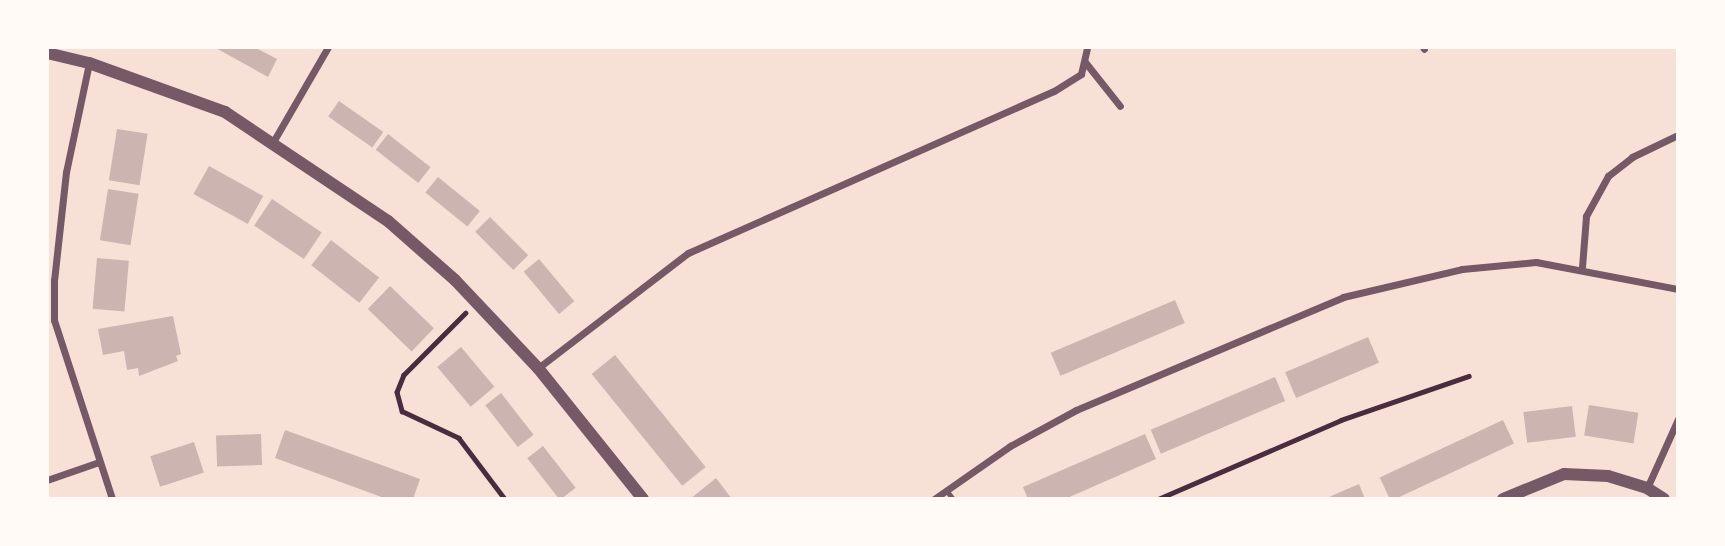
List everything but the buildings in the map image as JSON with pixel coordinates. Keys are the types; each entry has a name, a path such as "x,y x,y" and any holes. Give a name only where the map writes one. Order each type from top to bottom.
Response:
{"street":[{"path":"273,142 328,47"},
{"path":"538,368 688,253 1054,91 1081,74 1087,47"},
{"path":"47,53 89,64 225,112 388,221 476,302 538,368 643,499"},
{"path":"1085,62 1120,106"},
{"path":"89,64 66,172 54,280 54,320 112,499"},
{"path":"1582,267 1586,216 1608,176 1632,157 1678,135"},
{"path":"934,499 1010,446 1076,410 1343,297 1462,269 1536,261 1582,267 1678,289"},
{"path":"1647,488 1678,419"},
{"path":"47,480 99,462"},
{"path":"1503,499 1564,474 1608,475 1647,488 1664,499"}],"lane":[{"path":"946,490 953,499"}],"path":[{"path":"476,302 404,375 397,392 402,411 458,438 505,499"},
{"path":"1158,499 1341,420 1469,376"}]}
